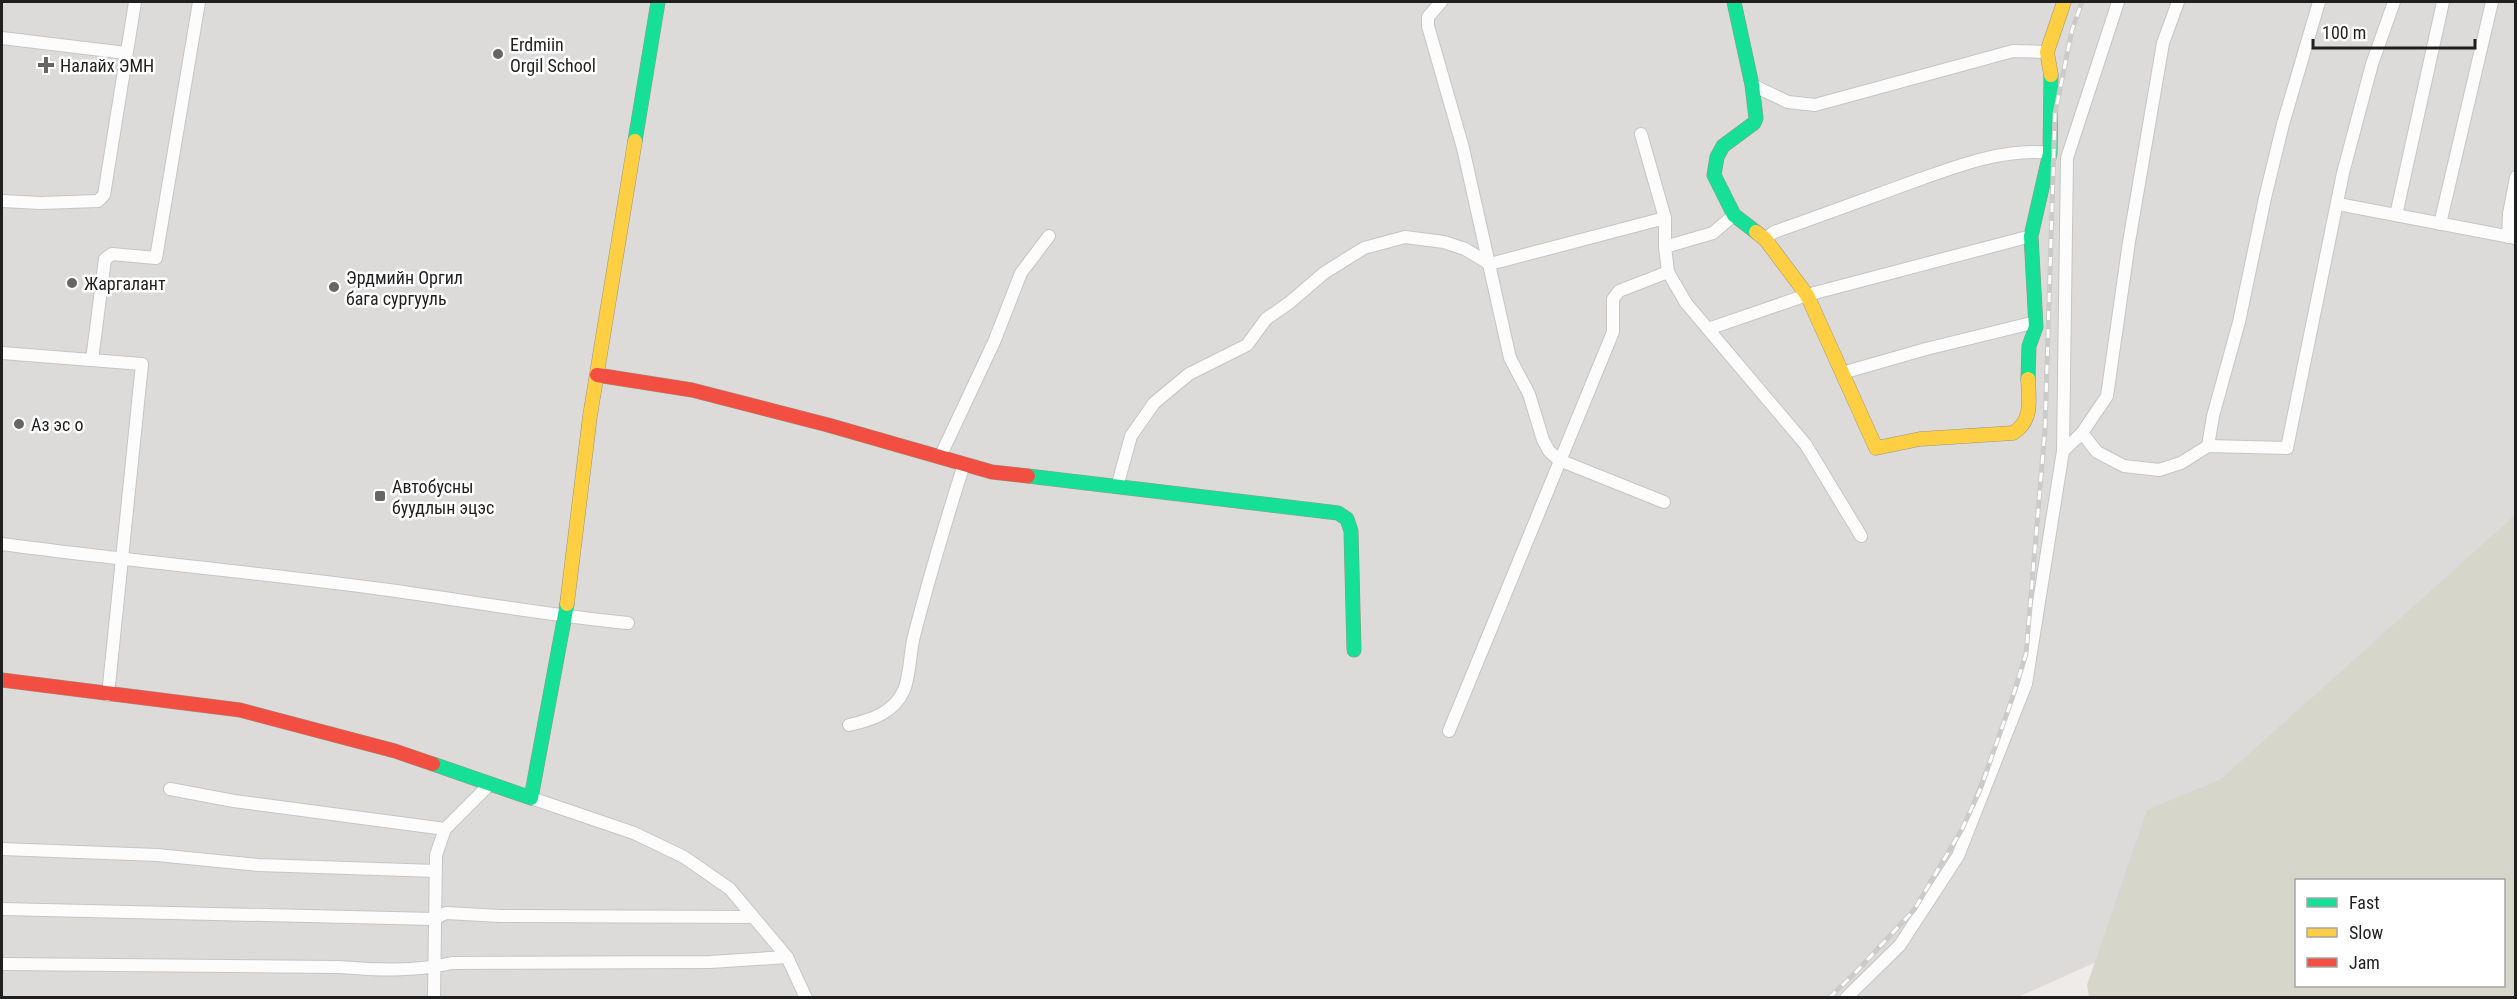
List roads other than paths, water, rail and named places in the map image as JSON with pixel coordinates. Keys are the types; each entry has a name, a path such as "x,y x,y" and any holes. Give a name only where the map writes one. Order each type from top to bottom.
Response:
{"street":[{"path":"2,201 41,203 98,201 101,198 135,2"},
{"path":"92,360 105,259 112,254 156,258 199,2"},
{"path":"531,798 565,617 597,375 658,2"},
{"path":"1440,2 1428,17 1428,26 1463,148 1510,358 1529,394 1543,440 1549,451 1559,460 1664,502"},
{"path":"1734,2 1752,85 1755,105 1754,123 1723,146 1717,157 1714,175 1734,216 1765,239 1807,295 1876,448 1920,439 2013,433 2023,427 2027,419 2029,405 2027,363 2036,322 2031,236 2050,153 2051,78 2046,52 2064,2"},
{"path":"1846,998 1900,945 1958,856 2026,684 2063,451 2067,158 2118,2"},
{"path":"2063,451 2082,433 2107,396 2129,242 2163,43 2178,2"},
{"path":"2208,446 2213,416 2239,322 2267,187 2319,2"},
{"path":"2082,433 2097,452 2124,466 2159,470 2181,463 2208,446 2287,448 2343,173 2372,64 2394,2"},
{"path":"2396,215 2443,2"},
{"path":"2440,224 2492,2"},
{"path":"2,38 126,53"},
{"path":"1752,85 1788,102 1815,105 2013,51 2046,52"},
{"path":"1641,134 1665,218 1668,272 1686,303 1806,445 1861,536"},
{"path":"1765,239 1774,232 1940,172 1995,157 2050,153"},
{"path":"2338,204 2512,238 2509,214 2516,177"},
{"path":"1665,247 1713,233 1734,216"},
{"path":"1117,487 1131,436 1154,402 1189,374 1247,345 1266,319 1324,273 1364,248 1405,237 1444,242 1465,249 1490,264 1665,218"},
{"path":"940,457 994,342 1021,273 1049,236"},
{"path":"1708,328 1807,295 2031,236"},
{"path":"1449,731 1559,460 1568,446 1602,354 1613,332 1613,299 1619,291 1668,272"},
{"path":"1842,373 1926,349 2036,322"},
{"path":"2,352 142,364 108,695"},
{"path":"597,375 692,390 992,472 1338,513 1347,519 1351,531 1354,650"},
{"path":"849,725 870,720 887,712 904,690 919,615 964,464"},
{"path":"2,544 121,561 380,589 565,617 628,622"},
{"path":"2,680 240,710 395,751 634,833 684,857 730,889 787,957 806,998"},
{"path":"434,998 436,855 445,829 490,783"},
{"path":"170,789 234,801 445,829"},
{"path":"2,849 157,855 260,865 436,871"},
{"path":"2,909 434,919 446,913 500,916 752,917"},
{"path":"2,964 338,967 388,970 433,968 452,963 710,962 787,957"}],"railway":[{"path":"1829,998 1914,910 1962,829 1980,790 2026,654 2045,429 2055,114 2072,30 2082,2"}],"place":[{"name":"Erdmiin Orgil School","path":"498,54"},
{"name":"Налайх ЭМН","path":"46,65"},
{"name":"Жаргалант","path":"72,283"},
{"name":"Эрдмийн Оргил бага сургууль","path":"334,287"},
{"name":"Аз эс о","path":"19,424"},
{"name":"Автобусны буудлын эцэс","path":"380,496"}]}
